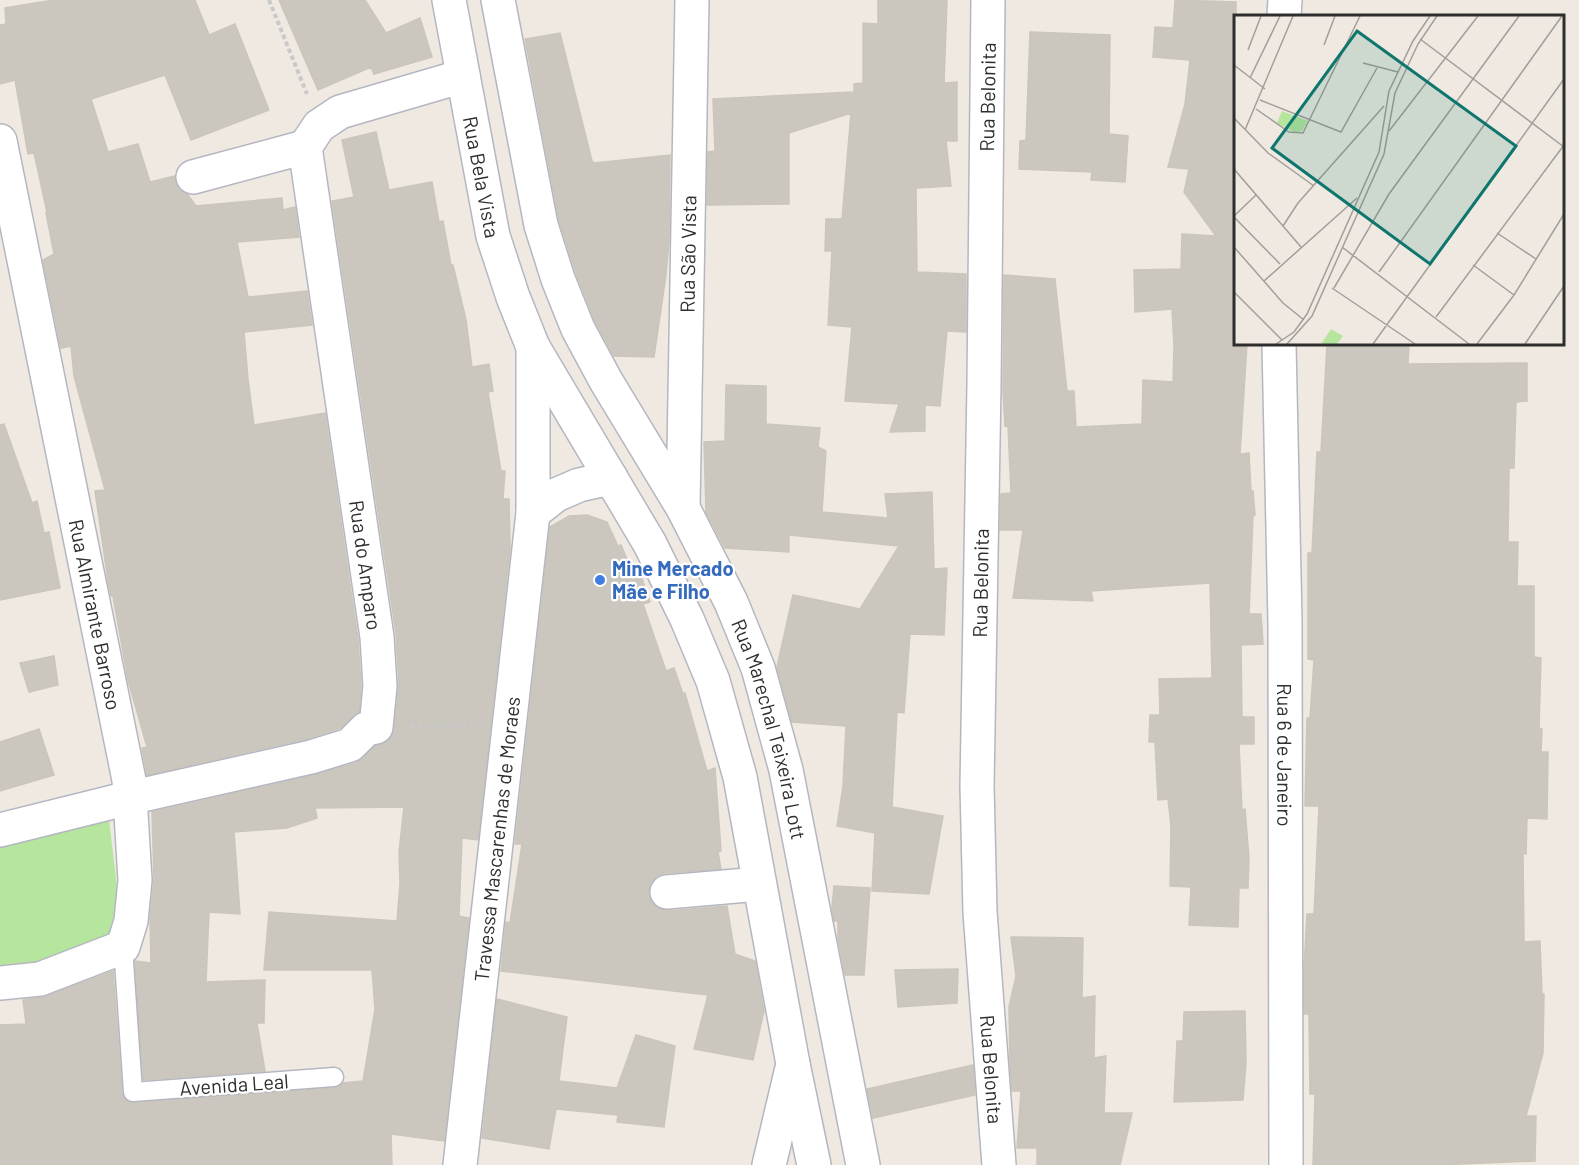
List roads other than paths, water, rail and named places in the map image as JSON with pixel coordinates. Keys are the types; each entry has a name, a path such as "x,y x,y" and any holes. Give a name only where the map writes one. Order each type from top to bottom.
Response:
{"street":[{"name":"Rua Bela Vista","path":"449,0 493,236 533,348"},
{"name":"Rua Marechal Teixeira Lott","path":"498,0 541,225 558,279 578,329 606,381 682,508 731,602 758,668 786,770 863,1165"},
{"name":"Rua São Vista","path":"682,508 692,0"},
{"name":"Rua Belonita","path":"988,0 977,786 980,912 999,1165"},
{"path":"1284,15 1285,0"},
{"path":"193,177 312,136 340,112 463,76"},
{"name":"Rua do Amparo","path":"129,798 311,758 350,745 366,729 376,727 380,687 377,637 312,136"},
{"name":"Rua Almirante Barroso","path":"0,141 129,780 135,880 131,921 123,947"},
{"name":"Rua 6 de Janeiro","path":"1279,345 1285,622 1286,1165"},
{"name":"Rua Marechal Teixeira Lott","path":"533,348 650,544 687,619 713,681 740,777 814,1165"},
{"name":"Travessa Mascarenhas de Moraes","path":"460,1165 533,513 533,348"},
{"path":"533,513 556,495 579,485 611,478"},
{"path":"0,830 129,798"},
{"path":"667,892 759,884 805,873"},
{"path":"0,983 40,979 123,947"},
{"path":"769,1165 793,1064"}],"lane":[{"name":"Rua Almirante Barroso","path":"123,947 133,1092"},
{"name":"Avenida Leal","path":"133,1092 334,1077"}],"place":[{"name":"Mine Mercado Mãe e Filho","path":"600,580"}]}
